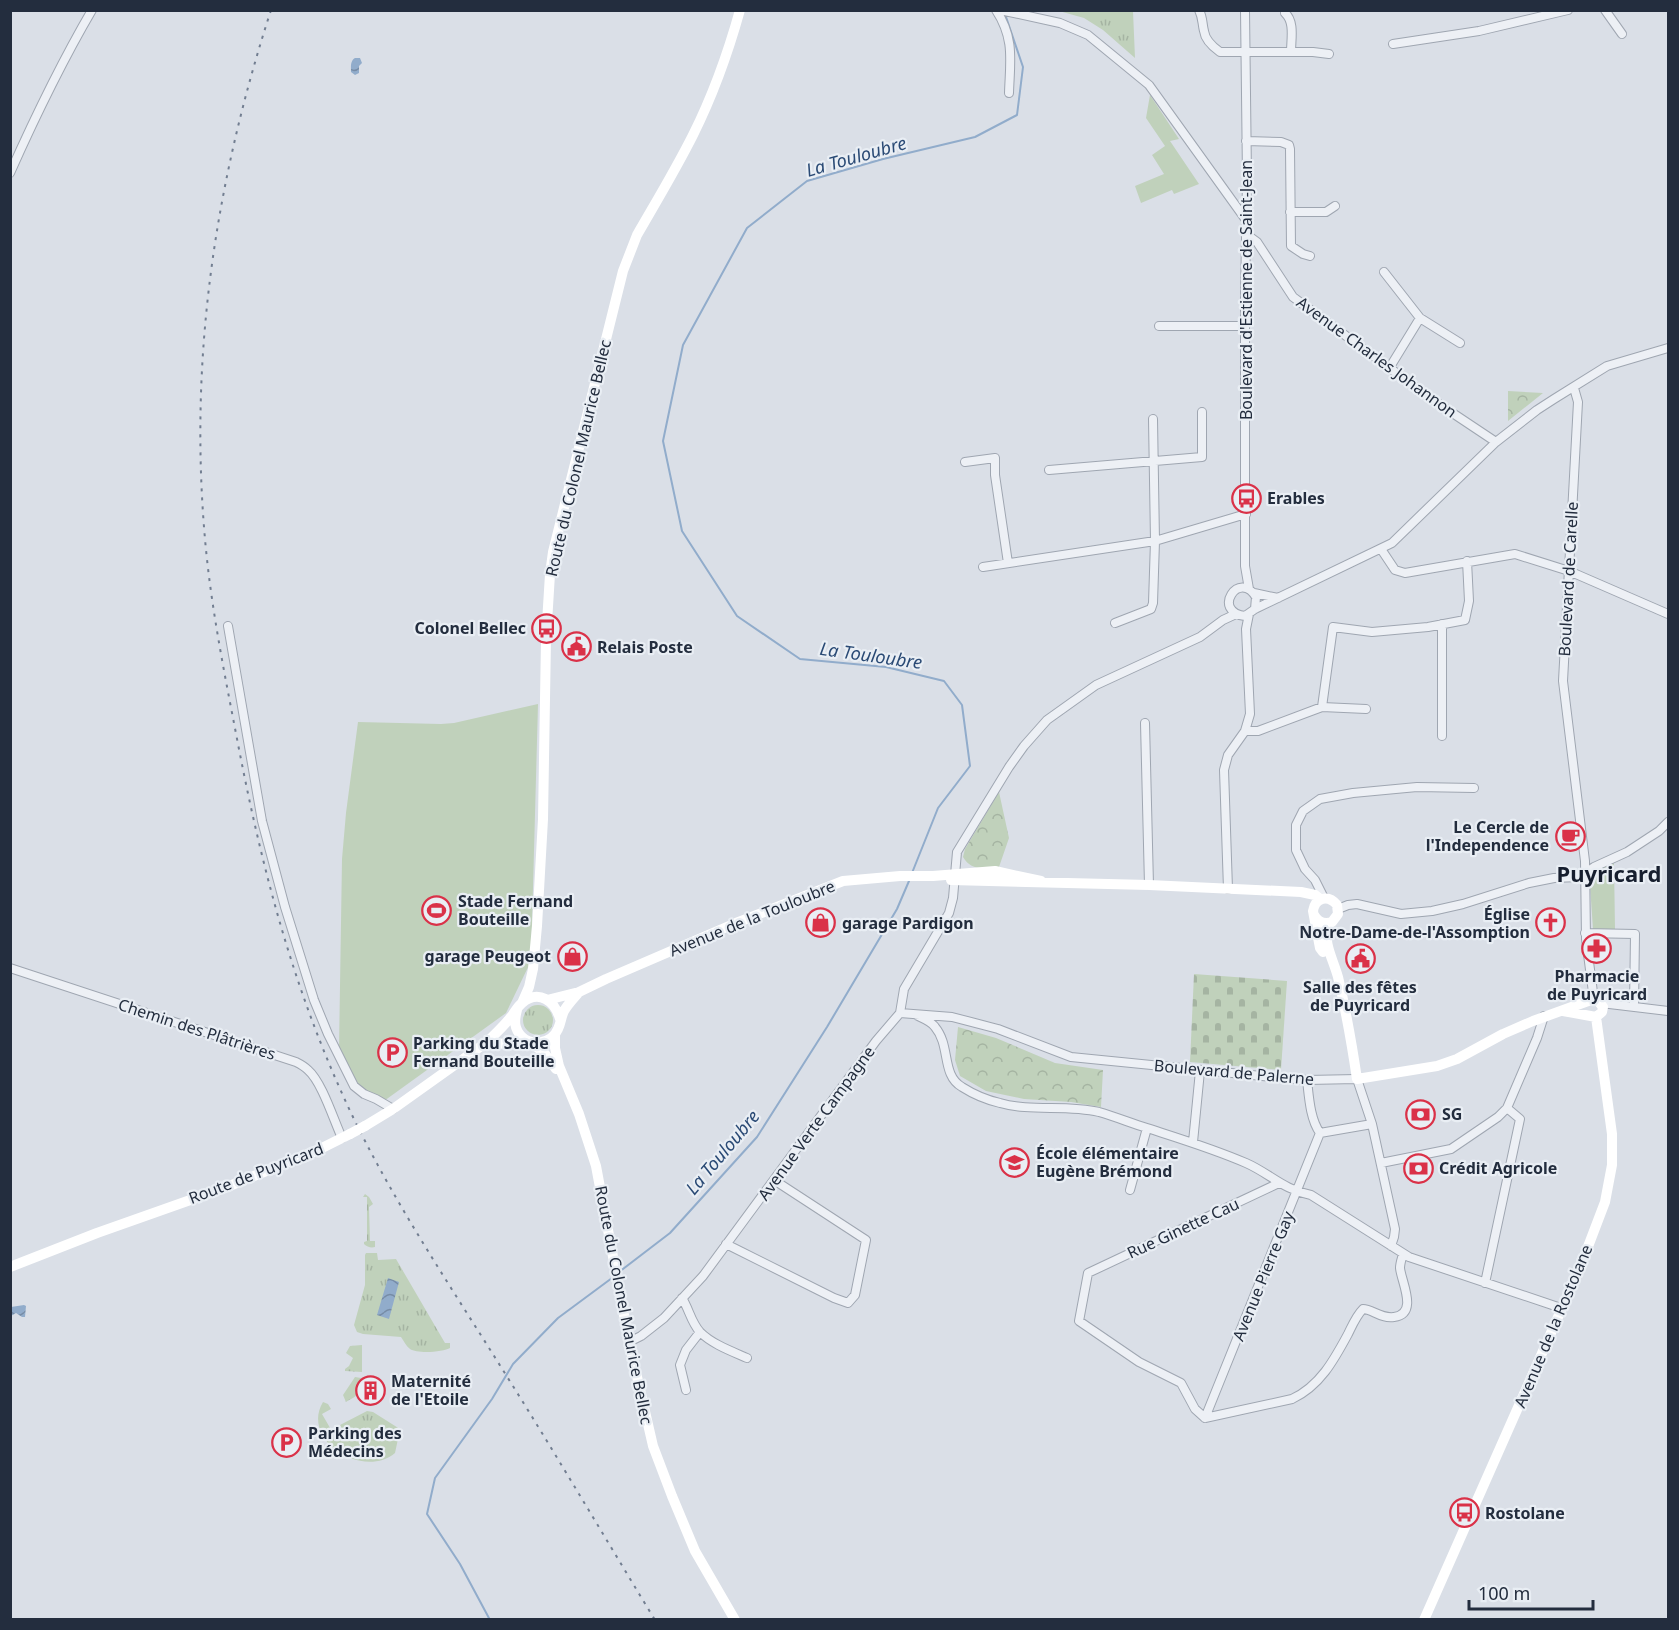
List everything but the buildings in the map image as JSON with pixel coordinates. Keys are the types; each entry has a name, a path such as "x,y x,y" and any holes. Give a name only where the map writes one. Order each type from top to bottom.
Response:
{"main road":[{"name":"Route du Colonel Maurice Bellec","path":"519,1007 529,987 537,927 543,819 548,600 553,552 629,251 694,134 715,86 740,10"},
{"name":"Avenue de la Touloubre","path":"546,999 579,992 736,923 843,881 900,876 955,877 995,871 1041,881 1301,892 1316,896 1318,905"},
{"path":"1334,901 1338,909 1335,918 1327,923 1317,920 1318,905 1334,901"},
{"path":"1318,905 1320,948 1335,966"},
{"path":"1327,923 1325,935 1327,946 1335,966 1358,1079"},
{"name":"Route du Colonel Maurice Bellec","path":"533,969 537,990 546,999"},
{"path":"560,1019 579,992"},
{"path":"530,999 546,999 558,1009 559,1028 549,1040 541,1043 528,1041 517,1030 514,1021 519,1007 530,999"},
{"name":"Boulevard de Palerne","path":"1358,1079 1437,1066 1457,1059 1503,1034 1544,1016 1576,1005 1595,1008"},
{"name":"Route de Puyricard","path":"10,1267 97,1233 227,1187 318,1150 346,1136 393,1109 486,1043 519,1007"},
{"name":"Avenue de la Rostolane","path":"1424,1620 1562,1308 1605,1202 1612,1165 1612,1134 1595,1008"},
{"name":"Route du Colonel Maurice Bellec","path":"555,1035 555,1051 596,1166 618,1290 653,1446 695,1551 732,1617"},
{"name":"Route de Puyricard","path":"486,1043 504,1038 528,1041"},
{"name":"Route du Colonel Maurice Bellec","path":"528,1041 546,1054 566,1086"}],"street":[{"path":"10,173 69,49 92,10"},
{"path":"998,10 1011,45 1009,93"},
{"path":"998,10 1060,22 1088,35 1149,85 1246,220"},
{"path":"1199,10 1203,17 1204,34 1213,47 1220,52 1329,54"},
{"name":"Boulevard d'Estienne de Saint-Jean","path":"1245,10 1245,569 1251,591"},
{"path":"1393,44 1479,31 1568,10"},
{"path":"1605,10 1622,34"},
{"path":"1285,13 1291,22 1291,52"},
{"path":"1246,141 1281,142 1289,145 1291,155 1291,246 1310,256"},
{"path":"1290,212 1326,212 1335,206"},
{"name":"Avenue Charles Johannon","path":"1246,234 1257,242 1293,297 1436,402 1496,442"},
{"path":"1384,272 1420,318 1460,343"},
{"path":"1390,367 1420,318"},
{"path":"1159,326 1245,326"},
{"path":"1235,612 1252,612 1392,543 1496,442 1537,410 1607,366 1668,348"},
{"name":"Boulevard de Carelle","path":"1574,388 1578,402 1563,681 1585,861 1586,933 1595,1008"},
{"path":"1049,470 1202,457 1203,412"},
{"path":"1115,623 1151,609 1153,603 1155,541 1152,419"},
{"path":"965,462 995,458 995,476 1008,563"},
{"path":"983,567 1155,541 1246,514"},
{"path":"1380,549 1395,570 1405,573 1515,554 1569,572 1668,614"},
{"path":"1322,706 1333,627 1372,632 1428,627 1465,620 1469,601 1467,561"},
{"name":"Boulevard d'Estienne de Saint-Jean","path":"1238,588 1245,569"},
{"path":"1246,629 1229,598 1231,594 1238,588 1244,587 1278,598"},
{"path":"1228,889 1224,770 1228,755 1245,731 1250,714 1246,629 1257,601 1251,591"},
{"name":"Avenue Verte Campagne","path":"629,1342 655,1325 703,1276 876,1041 900,1013 904,989 949,913 953,898 957,852 970,828 1024,746 1047,720 1096,685 1200,637 1235,612"},
{"path":"1442,736 1443,624"},
{"path":"228,626 262,821 285,907 314,1000 354,1086 364,1094 393,1109"},
{"path":"1245,731 1258,731 1322,706 1366,709"},
{"path":"1145,723 1149,885"},
{"path":"1318,905 1315,880 1305,869 1296,850 1296,825 1303,811 1311,805 1320,799 1353,793 1417,787 1474,788"},
{"path":"1338,909 1357,904 1401,914 1432,910 1463,904 1529,883 1554,878 1579,877 1627,852 1659,831 1668,822"},
{"path":"1586,933 1635,934 1634,1007"},
{"name":"Chemin des Plâtrières","path":"10,968 296,1062 309,1070 314,1077 346,1136"},
{"path":"1595,1008 1634,1007 1668,1011"},
{"name":"Boulevard de Palerne","path":"900,1013 952,1017 983,1025 1071,1057 1306,1080 1358,1079"},
{"path":"916,1015 934,1025 945,1045 951,1075 959,1085 972,1093 1000,1104 1062,1107 1098,1112 1193,1142 1259,1169 1296,1192 1311,1195 1409,1257 1562,1308"},
{"path":"1381,1163 1451,1149 1498,1117 1507,1108 1544,1016"},
{"path":"1193,1142 1200,1071"},
{"path":"1358,1079 1372,1124 1395,1229 1390,1246"},
{"path":"1306,1080 1312,1114 1320,1133 1372,1124"},
{"path":"1485,1283 1520,1119 1507,1108"},
{"path":"1130,1190 1147,1128"},
{"name":"Avenue Pierre Gay","path":"1205,1418 1320,1133"},
{"path":"726,1244 834,1298 848,1303 855,1295 866,1240 774,1180"},
{"name":"Rue Ginette Cau","path":"1205,1418 1195,1409 1181,1383 1140,1362 1079,1321 1088,1273 1279,1183"},
{"path":"1205,1418 1292,1399 1303,1394 1320,1379 1333,1362 1363,1309 1386,1317 1401,1316 1407,1303 1400,1266 1403,1254"},
{"path":"682,1298 700,1332 719,1345 747,1358"},
{"path":"686,1390 680,1365 686,1350 700,1332"}],"green space":[{"path":"1059,11 1133,11 1135,58 1103,30 1084,18"},
{"path":"1150,95 1179,139 1170,141 1199,184 1174,194 1172,190 1141,203 1135,186 1164,174 1152,155 1165,146 1146,118"},
{"path":"1508,391 1543,393 1508,421"},
{"name":"Stade Fernand Bouteille","path":"538,704 531,961 506,1013 384,1101 360,1087 339,1050 342,859 358,722 454,723"},
{"path":"999,792 1009,838 999,867 974,867 963,857 965,849"},
{"path":"1614,863 1615,929 1593,929 1589,871"},
{"path":"1194,974 1287,981 1281,1070 1190,1062"},
{"path":"538,1005 549,1009 553,1020 549,1031 538,1035 527,1031 523,1020 527,1009"},
{"path":"958,1027 996,1038 1055,1063 1103,1070 1101,1107 1071,1102 1024,1099 986,1091 960,1076 955,1060"},
{"path":"365,1194 373,1204 369,1207 370,1241 375,1241 375,1247 368,1247 364,1244 367,1241 367,1197 363,1197"},
{"path":"366,1253 377,1253 378,1260 396,1259 445,1343 450,1343 450,1348 418,1352 410,1349 401,1337 357,1332 354,1325 365,1285"},
{"path":"362,1345 362,1372 345,1371 353,1358 346,1353 350,1346"},
{"path":"355,1377 361,1378 360,1391 346,1402 343,1395"},
{"path":"323,1402 331,1409 322,1414 333,1433 334,1441 346,1436 340,1425 367,1411 373,1412 403,1431 398,1439 395,1453 382,1460 367,1462 352,1459 338,1452 327,1442 320,1430 318,1416"}],"water":[{"path":"355,58 360,58 362,63 359,66 359,73 355,75 351,72 351,68"},
{"path":"388,1278 399,1282 389,1319 377,1315"},
{"path":"26,1306 25,1317 16,1313 11,1316 11,1307"}],"waterway":[{"name":"La Touloubre","path":"912,873 938,808 970,766 962,705 944,681 886,667 800,659 737,616 682,531 663,441 683,345 747,228 807,181 883,159 975,137 1017,115 1023,67 1005,14"},
{"name":"La Touloubre","path":"619,1272 670,1233 757,1137 827,1027 897,909 909,881"},
{"name":"La Touloubre","path":"490,1620 460,1564 427,1514 435,1478 492,1399 513,1364 558,1318 612,1278"}],"railway":[{"path":"271,10 251,75 221,206 204,338 201,404 201,471 211,591 228,693 258,840 297,979 332,1070 369,1149 426,1247 655,1620"}],"place":[{"name":"Erables","path":"1246,498"},
{"name":"Colonel Bellec","path":"547,628"},
{"name":"Relais Poste","path":"576,647"},
{"name":"Le Cercle de l'Independence","path":"1570,836"},
{"name":"Stade Fernand Bouteille","path":"437,910"},
{"name":"garage Pardigon","path":"821,923"},
{"name":"Église Notre-Dame-de-l'Assomption","path":"1551,923"},
{"name":"Pharmacie de Puyricard","path":"1597,948"},
{"name":"garage Peugeot","path":"572,956"},
{"name":"Salle des fêtes de Puyricard","path":"1360,959"},
{"name":"Parking du Stade Fernand Bouteille","path":"392,1052"},
{"name":"SG","path":"1421,1114"},
{"name":"École élémentaire Eugène Brémond","path":"1015,1162"},
{"name":"Crédit Agricole","path":"1418,1168"},
{"name":"Maternité de l'Etoile","path":"370,1390"},
{"name":"Parking des Médecins","path":"287,1442"},
{"name":"Rostolane","path":"1464,1513"}],"district":[{"name":"Puyricard","path":"1609,873"}]}
